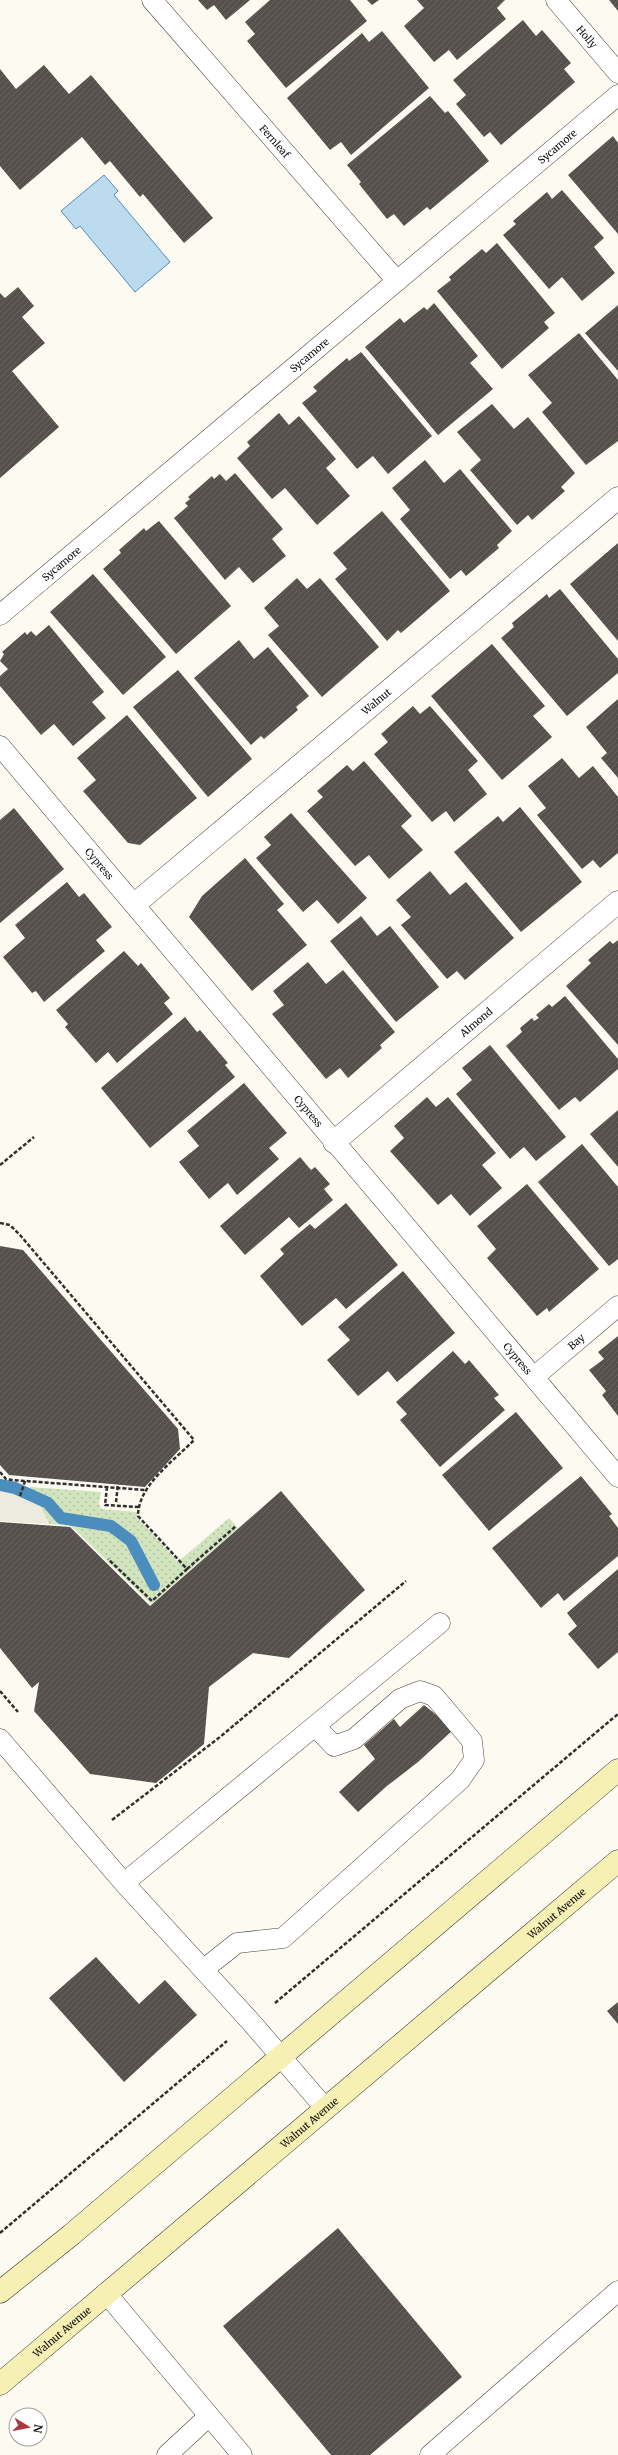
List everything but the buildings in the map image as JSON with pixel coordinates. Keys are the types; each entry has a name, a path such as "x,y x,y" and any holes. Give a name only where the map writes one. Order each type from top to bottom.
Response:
{"main road":[{"path":"0,2292 71,2235 618,1770"},
{"name":"Walnut Avenue","path":"0,2384 618,1861"}],"street":[{"name":"Walnut","path":"134,904 618,498"},
{"name":"Almond","path":"334,1142 618,902"}],"lane":[{"name":"Fernleaf","path":"152,0 397,281"},
{"name":"Holly","path":"556,0 618,73"},
{"name":"Sycamore","path":"0,615 618,95"},
{"name":"Cypress","path":"0,746 618,1477"},
{"name":"Bay","path":"534,1377 618,1306"},
{"path":"124,1883 316,1727 440,1623"},
{"path":"204,1969 237,1943 283,1938 460,1780 474,1760 472,1741 434,1696 420,1691 400,1699 354,1739 334,1746 316,1727"},
{"path":"0,1739 124,1883 204,1969 325,2108"},
{"path":"430,2455 550,2348 618,2291"},
{"path":"106,2293 242,2455"},
{"path":"167,2455 209,2416"}],"path":[{"path":"0,1166 34,1137"},
{"path":"0,1223 10,1225 20,1235 194,1440 145,1490 138,1507 138,1516 187,1569"},
{"path":"0,1472 6,1479 145,1490"},
{"path":"20,1496 25,1481"},
{"path":"116,1504 118,1484"},
{"path":"107,1487 105,1505 116,1504 138,1507"},
{"path":"108,1559 152,1601 236,1526"},
{"path":"107,1814 112,1820 220,1737 406,1581"},
{"path":"0,1691 20,1715"},
{"path":"0,2233 203,2060 251,2022 618,1714"}],"green space":[{"path":"0,1481 17,1483 16,1492 0,1490"},
{"path":"30,1487 101,1492 99,1504 102,1509 137,1512 137,1517 178,1562 229,1518 238,1528 151,1604 71,1526 49,1524 39,1504 28,1498"}],"shaded area":[{"path":"0,1491 14,1493 39,1504 48,1524 0,1521"}],"water":[{"path":"104,175 118,191 114,195 170,262 135,292 80,226 76,229 61,211"}],"waterway":[{"path":"0,1485 15,1488 48,1503 61,1518 111,1526 131,1541 154,1585"}]}
